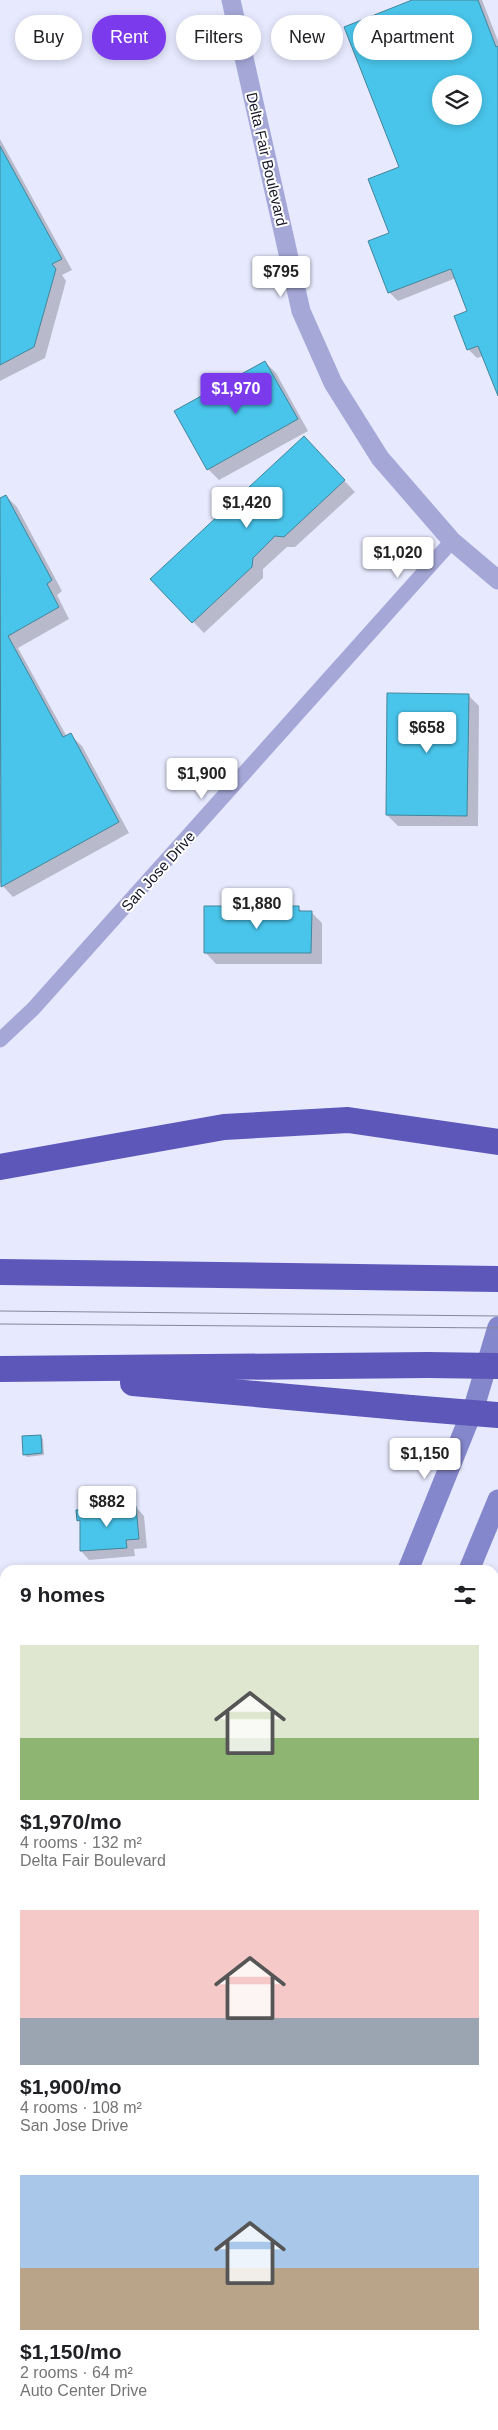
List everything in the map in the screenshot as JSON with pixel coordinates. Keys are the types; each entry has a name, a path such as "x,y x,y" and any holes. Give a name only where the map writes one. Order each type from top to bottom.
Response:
{"highway":[{"path":"0,1167 224,1126 348,1120 498,1142"},
{"path":"0,1272 498,1279"},
{"path":"0,1370 428,1365 498,1366"},
{"path":"0,1370 498,1415"}],"main road":[{"path":"410,1565 475,1404 498,1327"},
{"path":"471,1565 498,1500"}],"street":[{"name":"Delta Fair Boulevard","path":"231,0 301,311 333,383 380,458 452,541 498,580"},
{"name":"San Jose Drive","path":"0,1040 52,988 452,541"}],"building":[{"path":"412,0 478,0 496,47 498,46 498,396 478,346 467,350 454,316 467,311 451,269 388,293 368,241 389,233 368,179 399,167 357,60 472,60 472,15 374,15"},
{"path":"353,23 353,50 344,27"},
{"path":"0,146 62,259 52,264 56,269 34,347 0,365"},
{"path":"265,361 298,419 207,470 174,411"},
{"path":"304,436 345,480 284,537 275,536 253,558 252,567 192,623 150,579"},
{"path":"6,495 52,580 47,584 59,607 8,636 63,737 71,733 119,822 1,887 0,498"},
{"path":"387,693 469,694 467,816 386,815"},
{"path":"204,906 299,906 299,911 312,911 311,953 204,953"},
{"path":"41,1435 42,1453 23,1455 22,1436"},
{"path":"136,1506 139,1539 126,1540 127,1548 80,1551 80,1520 77,1521 76,1510"}],"tram line":[{"path":"0,1311 498,1316"},
{"path":"0,1324 498,1328"}]}
